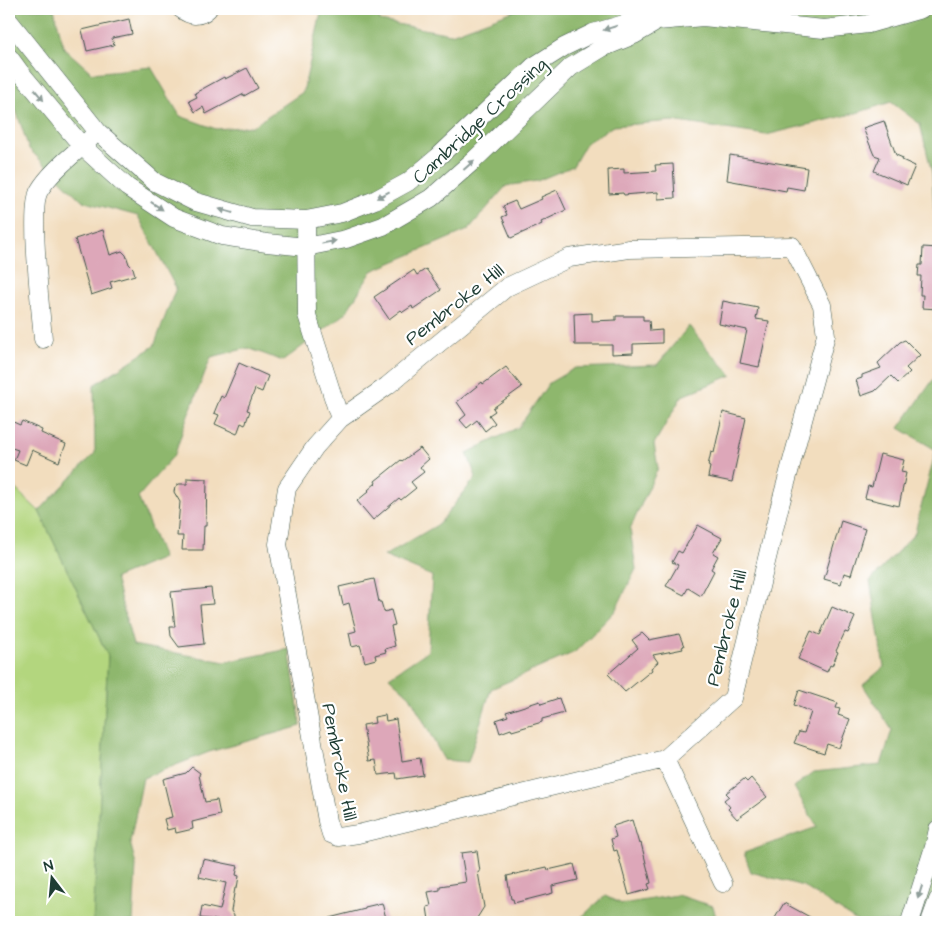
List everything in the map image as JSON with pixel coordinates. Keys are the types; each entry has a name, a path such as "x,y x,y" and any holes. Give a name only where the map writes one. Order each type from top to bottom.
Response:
{"street":[{"path":"181,9 192,15 201,14 208,9"},
{"name":"Cambridge Crossing","path":"9,20 98,132 155,182 193,201 252,218 306,220 342,212 375,200 408,182 438,157 534,66 564,47 593,33 624,24 703,18 824,29 868,24 921,9"},
{"name":"Cambridge Crossing","path":"9,57 82,146 128,187 174,218 222,236 267,243 306,246 346,239 383,226 431,198 473,161 571,66 602,48 658,21"},
{"path":"43,339 35,224 38,192 57,169 98,132"},
{"path":"306,220 307,315 340,419"},
{"name":"Pembroke Hill","path":"792,246 822,305 826,336 779,509 733,698 665,759 358,834 338,837 331,834 327,821 278,544 287,488 315,447 340,419 387,386 506,287 569,258 629,249 792,246"},
{"path":"665,759 723,883"},
{"path":"910,922 934,847 938,828"},
{"path":"930,922 938,900"}],"green space":[{"path":"9,9 54,9 64,48 92,73 151,67 180,116 216,129 253,126 303,92 322,9 377,9 380,21 451,34 519,9 938,9 938,211 934,209 932,173 920,124 891,102 856,113 766,135 672,121 613,126 586,143 573,166 537,181 506,186 468,230 372,271 345,314 283,361 248,348 211,357 175,454 138,497 163,558 115,578 133,645 225,662 289,649 301,726 209,752 143,778 130,842 136,865 133,922 93,922 108,656 39,511 95,453 94,385 154,346 176,288 138,216 82,201 29,149 14,104 9,100"},
{"path":"689,326 732,375 682,396 654,444 658,468 630,529 636,569 615,611 575,652 491,689 468,762 444,760 410,696 389,677 428,651 432,576 384,556 439,524 476,477 467,453 519,427 549,383 575,368 657,365"},
{"path":"938,373 938,922 858,922 803,886 751,872 744,853 817,827 794,787 814,772 881,765 892,730 863,685 884,667 870,581 915,533 936,450 899,428"},
{"path":"9,483 39,511 108,656 93,922 9,922"},
{"path":"677,895 713,906 717,922 576,922 605,896 622,904"}],"building":[{"path":"129,19 132,34 112,38 114,45 87,51 82,30"},
{"path":"247,68 258,88 206,114 203,107 195,112 189,101 197,97 195,93 224,77 225,79"},
{"path":"884,121 896,155 915,166 907,185 874,171 880,157 874,155 863,128"},
{"path":"730,155 807,168 804,190 787,187 786,191 727,180"},
{"path":"673,164 675,198 658,199 658,192 624,195 623,193 609,194 608,170 624,169 624,173 656,171 655,165"},
{"path":"557,190 566,210 541,222 542,224 511,238 502,217 507,215 503,206 515,201 519,209"},
{"path":"103,230 110,255 122,251 126,255 135,275 110,282 112,288 91,295 75,239"},
{"path":"923,247 938,248 938,309 922,308 923,295 920,295 921,276 918,276 919,265 922,265"},
{"path":"426,269 441,290 413,309 412,306 403,312 401,310 389,319 374,297 414,270 417,275"},
{"path":"723,301 758,308 756,319 769,321 759,367 740,363 747,330 719,324"},
{"path":"592,313 592,321 616,320 616,316 643,316 643,320 649,320 650,331 662,330 662,343 633,344 633,353 612,354 612,345 575,345 574,314"},
{"path":"905,340 920,355 906,368 910,372 898,383 891,376 875,391 861,396 856,380 862,378 862,375 881,368 878,363 900,342"},
{"path":"239,363 268,376 262,392 255,389 247,410 250,411 245,425 241,423 237,434 215,424 219,415 214,413 221,396 224,398"},
{"path":"506,367 522,387 493,408 495,411 489,415 495,423 485,431 477,420 467,428 460,420 466,415 457,402 482,382 483,384"},
{"path":"723,412 746,418 732,482 708,477 711,452 714,453"},
{"path":"9,420 20,425 22,421 42,430 41,433 66,444 59,462 32,450 26,465 14,460 18,450 9,447"},
{"path":"420,448 429,459 420,467 424,472 411,482 416,488 401,500 399,498 373,520 357,501 369,491 376,483 375,481 401,460"},
{"path":"880,454 904,460 901,472 906,473 899,506 865,498 868,486 872,487"},
{"path":"187,478 207,479 206,526 204,526 203,550 182,550 183,536 177,536 180,502 174,492 175,487 179,484 187,484"},
{"path":"841,521 865,529 851,575 844,573 841,584 824,579"},
{"path":"698,525 722,538 713,553 718,556 711,569 714,571 701,596 688,588 684,595 666,586 678,565 672,562 678,551 682,553"},
{"path":"374,579 379,602 381,602 384,612 391,610 395,625 391,626 395,646 385,649 386,652 375,655 376,659 365,662 360,645 352,647 349,633 356,631 349,603 343,605 339,587"},
{"path":"211,588 213,604 200,605 204,644 179,647 171,636 170,627 175,627 171,592"},
{"path":"832,607 855,617 848,633 845,632 836,651 838,652 832,666 830,665 827,672 798,659 811,631 820,635"},
{"path":"642,633 649,640 679,634 684,646 682,647 683,649 653,655 658,662 651,668 652,670 625,692 608,674 638,648 632,640"},
{"path":"799,690 838,703 836,708 840,709 838,715 850,719 839,748 827,744 824,753 794,743 799,732 804,733 811,712 794,705"},
{"path":"559,698 564,713 542,719 542,722 500,733 496,720 508,716 506,712 540,701 541,704"},
{"path":"385,715 386,721 396,719 402,761 420,758 423,775 397,779 396,773 378,775 376,760 369,761 363,725 375,723 374,717"},
{"path":"192,767 200,773 205,802 217,800 220,815 192,822 193,829 176,833 175,828 167,830 164,819 172,817 163,779 186,773"},
{"path":"751,778 767,797 737,819 728,809 730,807 724,800 729,796 726,793 744,779 747,782"},
{"path":"632,820 639,844 641,843 651,883 648,884 650,889 629,895 617,850 614,851 611,839 616,837 613,826"},
{"path":"477,851 480,872 478,872 484,907 477,918 478,921 434,922 434,919 429,920 427,907 431,906 428,892 440,890 440,886 466,882 461,853"},
{"path":"203,859 238,866 236,875 239,876 231,911 238,922 218,922 217,920 200,918 202,906 220,910 226,883 199,877"},
{"path":"574,864 578,880 552,886 553,893 514,903 513,899 511,899 507,876 547,867 548,870"},
{"path":"382,903 387,922 329,922 329,918"},
{"path":"784,903 819,922 783,922 775,918"}]}
